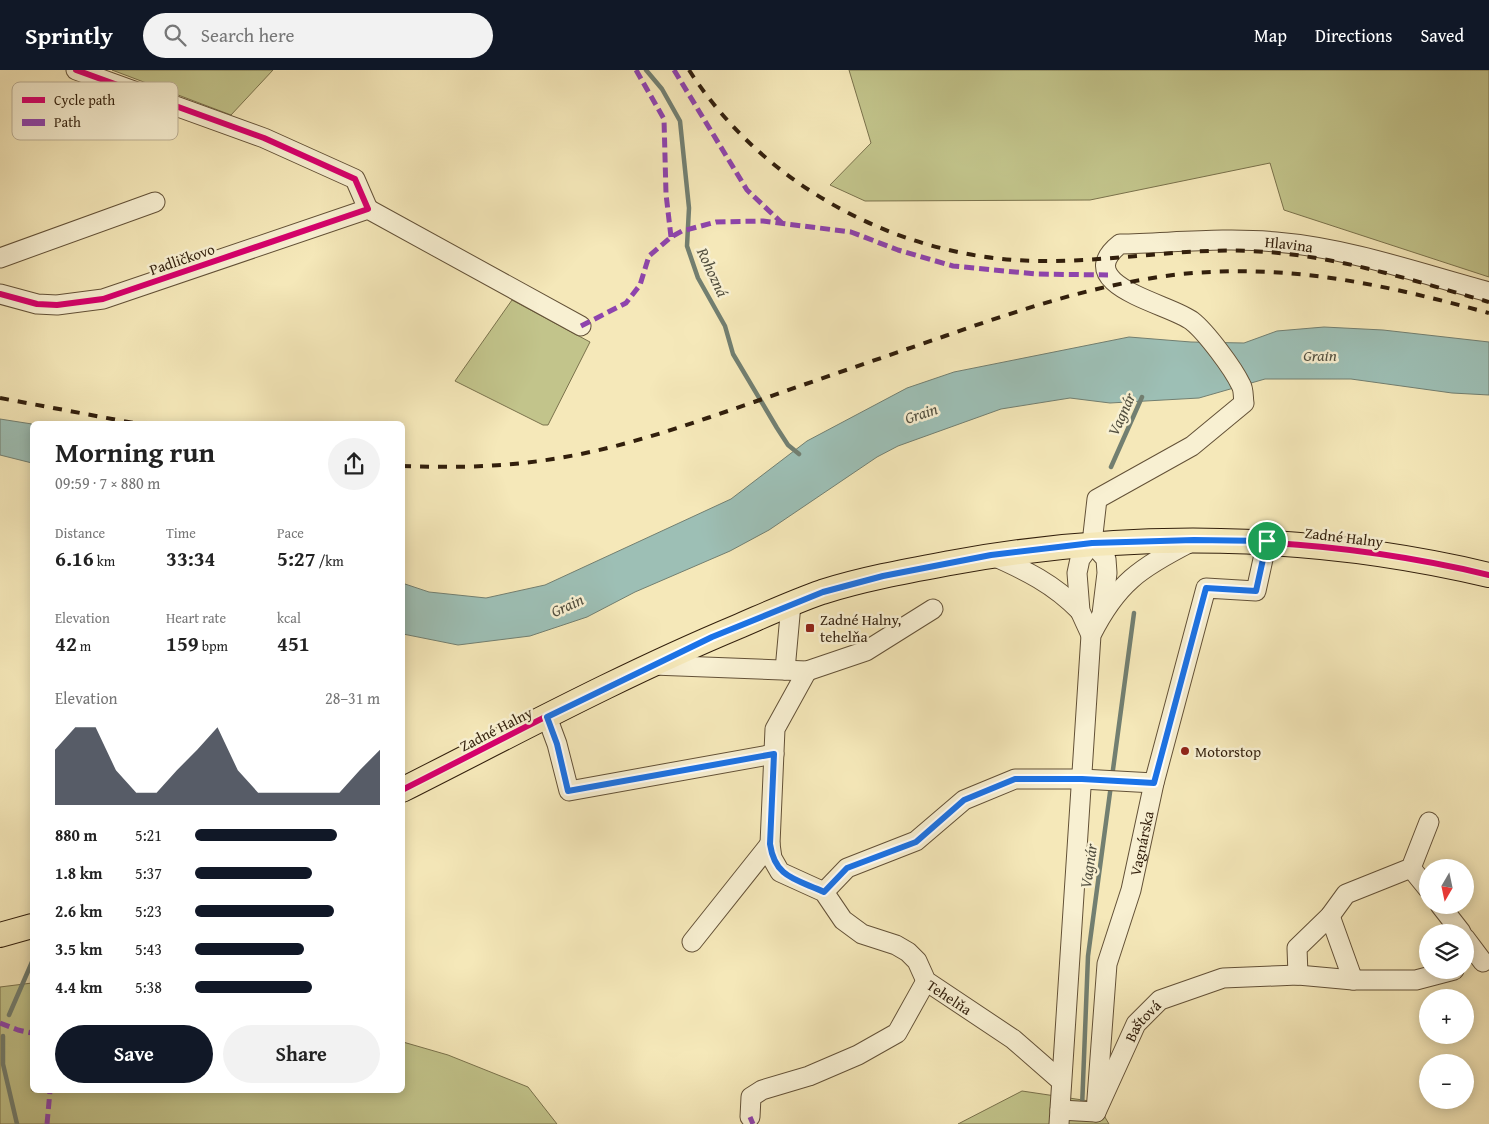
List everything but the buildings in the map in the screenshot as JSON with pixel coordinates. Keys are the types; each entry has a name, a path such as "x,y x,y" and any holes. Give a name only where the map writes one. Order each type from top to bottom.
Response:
{"main road":[{"name":"Zadné Halny","path":"405,788 652,664 791,604 823,592 883,576 991,555 1113,542 1194,540 1267,541 1371,552 1489,575"}],"street":[{"path":"76,70 109,82"},
{"path":"178,107 264,138 355,179 368,209 580,326"},
{"path":"0,258 155,202"},
{"name":"Padličkovo","path":"0,294 37,304 57,305 103,299 368,209"},
{"name":"Hlavina","path":"1113,542 1097,499 1192,446 1244,404 1242,386 1210,340 1192,320 1116,285 1108,274 1107,259 1111,251 1120,244 1274,242 1310,246 1350,254 1489,292"},
{"path":"1091,635 1119,591 1139,571 1194,540"},
{"name":"Vagnárska","path":"1074,1114 1107,964 1131,890 1154,783 1206,588 1256,591 1267,541"},
{"path":"1074,1114 1060,1080 1099,780 1091,635 1080,611 1077,573 1080,559 1113,542"},
{"path":"1102,615 1107,572 1106,559 1113,542"},
{"path":"991,555 1033,573 1065,596 1080,611"},
{"path":"785,670 791,604"},
{"path":"652,664 807,671 866,651 933,609"},
{"path":"807,671 775,729 770,844 772,858 780,872 824,892 847,868 916,842 964,800 1015,779 1154,783"},
{"path":"547,717 557,744 568,791 774,754"},
{"path":"1298,975 1297,948 1330,916 1346,894 1411,868 1429,822"},
{"path":"692,942 770,844"},
{"path":"1411,868 1419,878"},
{"name":"Tehelňa","path":"824,892 843,920 862,934 896,945 908,952 917,961 926,981 1013,1039 1060,1080"},
{"path":"1447,914 1455,924"},
{"path":"1330,916 1353,980"},
{"path":"1474,947 1486,960 1474,964"},
{"name":"Baštová","path":"1074,1114 1136,1024 1160,1000 1223,978 1298,975 1353,980 1420,979"},
{"path":"750,1117 751,1096 762,1090 810,1076 850,1058 897,1033 926,981"}],"green space":[{"path":"112,70 273,70 231,115 178,95 178,82 144,82"},
{"path":"849,70 1489,70 1489,277 1284,210 1270,163 1090,200 865,201 830,185 871,143"},
{"path":"512,300 590,342 548,425 543,425 455,381"},
{"path":"30,983 30,1093 405,1093 405,1043 448,1055 528,1087 557,1124 0,1124 0,987"},
{"path":"1022,1091 1096,1102 1109,1124 958,1124"}],"water":[{"name":"Grain","path":"1324,327 1383,330 1489,342 1489,395 1452,393 1351,379 1265,379 1199,398 1110,403 1070,398 1001,409 898,446 877,457 769,530 730,551 635,592 587,617 530,636 458,645 405,634 405,584 429,592 486,598 545,585 731,499 807,441 907,388 954,372 1129,337 1191,342 1244,343 1277,331"},
{"path":"0,419 30,424 30,462 0,455"}],"waterway":[{"name":"Rohozná","path":"646,70 662,89 680,121 689,208 687,246 698,278 725,326 733,354 788,445 799,454"},
{"name":"Vagnár","path":"1111,467 1142,397"},
{"name":"Vagnár","path":"1112,777 1134,613"},
{"name":"Vagnár","path":"1082,1108 1088,956 1111,785"},
{"path":"9,1015 30,967"},
{"path":"3,1036 3,1064 17,1124"}],"railway":[{"path":"689,70 720,112 756,149 797,182 841,209 888,231 937,247 988,257 1040,261 1066,261 1198,251 1281,253 1371,269 1489,302"},
{"path":"405,466 461,467 500,465 559,458 609,448 658,434 1029,308 1086,292 1144,279 1214,272 1255,271 1294,274 1372,285 1489,313"},
{"path":"0,398 123,421"}],"marked path":[{"path":"636,70 664,119 666,194 671,237"},
{"path":"674,70 747,190 783,224"},
{"path":"581,326 626,303 640,285 649,256 671,237 682,231 716,222 763,221 851,232 898,250 953,266 1036,274 1108,275"},
{"path":"0,1023 30,1033"},
{"path":"47,1124 50,1093"},
{"path":"750,1117 753,1124"}],"cycle path":[{"path":"76,70 109,82"},
{"path":"0,294 37,304 57,305 103,299 368,209 355,179 264,138 178,107"},
{"path":"405,788 694,645 822,592 901,572 1017,552 1085,545 1153,541 1220,541 1288,544 1355,551 1422,561 1489,575"}],"place":[{"name":"Zadné Halny, tehelňa","path":"810,628"},
{"name":"Motorstop","path":"1185,751"}],"route":[{"path":"1194,540 1267,541 1256,591 1206,588 1154,783 1082,779 1015,779 964,800 916,842 847,868 824,892 780,872 772,858 770,844 774,754 568,791 557,744 547,717 652,664 712,637 823,592 919,568 991,555 1069,545 1194,540"}]}
